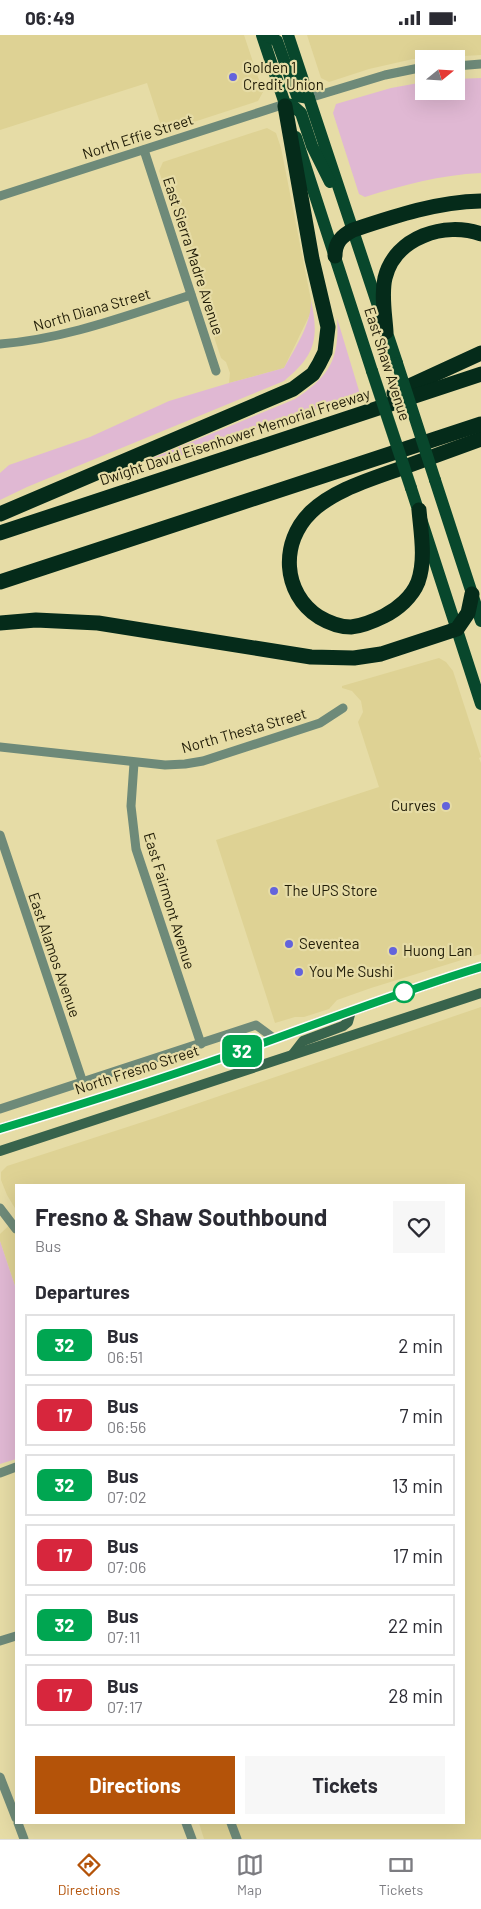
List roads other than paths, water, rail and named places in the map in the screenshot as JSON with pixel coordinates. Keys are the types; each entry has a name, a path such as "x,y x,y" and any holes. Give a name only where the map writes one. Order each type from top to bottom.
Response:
{"highway":[{"path":"0,514 293,389 313,373 325,352 328,327 312,259 285,105"},
{"path":"335,256 338,241 346,233 353,230 421,209 481,201"},
{"path":"386,332 384,279 398,254 416,239 436,231 458,228 481,234"},
{"path":"107,498 289,428 392,393 481,353"},
{"name":"Dwight David Eisenhower Memorial Freeway","path":"0,533 481,374"},
{"path":"0,582 481,424"},
{"path":"419,510 422,538 420,573 415,588 400,607 373,621 352,627 331,623 308,608 294,588 290,576 289,555 294,535 300,524 312,511 324,502 354,486 481,439"},
{"path":"0,623 36,620 98,623 311,657 340,659 381,654 458,629 468,613 472,593"}],"main road":[{"name":"East Shaw Avenue","path":"262,35 481,704"},
{"path":"267,35 277,41 297,95 309,98"},
{"name":"East Shaw Avenue","path":"288,35 481,621"},
{"path":"285,105 291,104 301,113 312,146 353,230"},
{"name":"North Fresno Street","path":"0,1129 94,1100 275,1039 432,982 481,967"},
{"path":"0,1151 481,993"},
{"path":"293,1054 303,1041 343,1026 348,1022 351,1011"}],"street":[{"path":"465,65 481,64"},
{"path":"309,98 385,75 415,69"},
{"name":"North Effie Street","path":"0,196 285,105"},
{"name":"East Sierra Madre Avenue","path":"144,150 216,371"},
{"name":"North Diana Street","path":"0,344 28,342 82,330 191,295"},
{"name":"North Thesta Street","path":"0,747 134,763 185,764 203,761 320,723 342,708"},
{"name":"East Fairmont Avenue","path":"134,763 131,806 136,849 201,1043"},
{"name":"East Alamos Avenue","path":"0,835 83,1083"},
{"path":"0,1109 256,1025 275,1039"},
{"path":"0,1208 15,1228"},
{"path":"0,1473 15,1467"},
{"path":"0,1641 15,1636"},
{"path":"1,1777 15,1815"},
{"path":"18,1824 24,1839"},
{"path":"186,1824 192,1839"},
{"path":"231,1824 237,1839"}],"place":[{"name":"Golden 1 Credit Union","path":"233,77"},
{"name":"Curves","path":"446,806"},
{"name":"The UPS Store","path":"274,891"},
{"name":"Seventea","path":"289,944"},
{"name":"Huong Lan","path":"393,951"},
{"name":"You Me Sushi","path":"299,972"}]}
